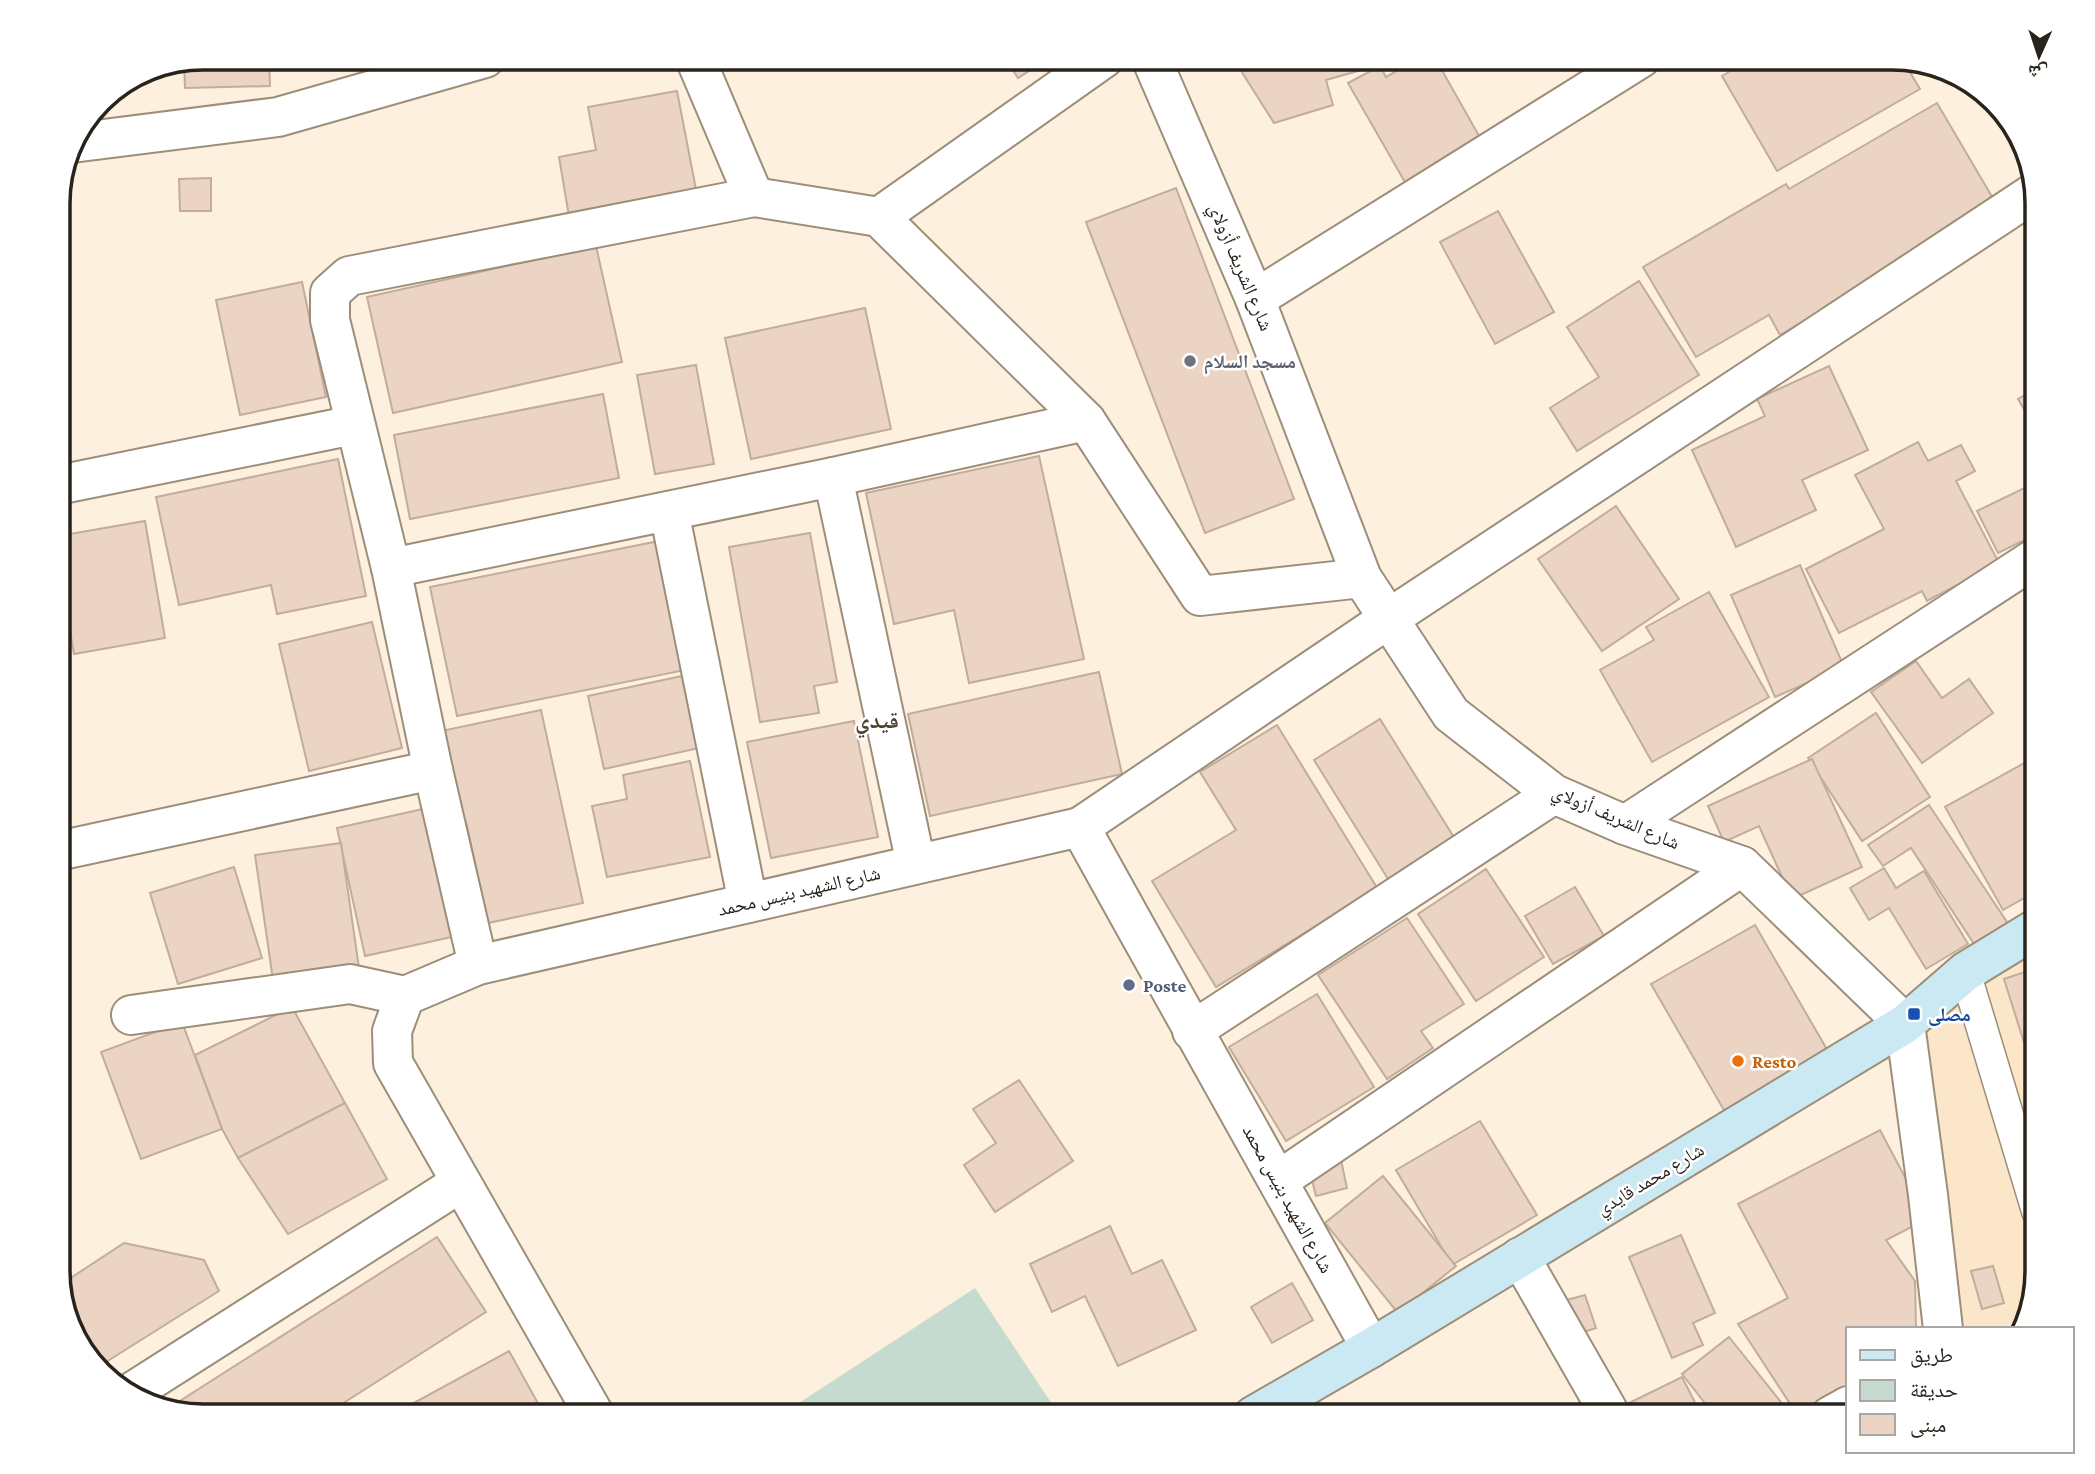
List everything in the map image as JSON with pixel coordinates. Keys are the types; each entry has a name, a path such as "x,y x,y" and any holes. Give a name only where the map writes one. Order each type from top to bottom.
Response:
{"main road":[{"name":"شارع محمد قايدي","path":"1274,1404 1905,1024 1965,972 2025,935"}],"street":[{"path":"86,141 278,117 443,70"},
{"path":"700,70 754,197"},
{"path":"879,217 1087,70"},
{"name":"شارع الشريف أزولاي","path":"1156,70 1255,299 1362,578 1451,714 1554,794 1625,825 1742,866 1905,1024"},
{"path":"1255,299 1622,70"},
{"path":"478,965 391,568 330,320 330,292 349,276 754,197 879,217 1086,421 1200,596 1362,578"},
{"path":"1080,827 1388,619 2025,199"},
{"path":"391,568 833,477 1086,421"},
{"path":"70,483 354,425"},
{"path":"833,477 916,864"},
{"path":"668,510 748,903"},
{"path":"1625,825 2025,565"},
{"path":"70,848 433,769"},
{"path":"1192,1031 1554,794"},
{"name":"شارع الشهيد بنيس محمد","path":"404,996 478,965 1080,827 1192,1031 1279,1180 1370,1348"},
{"path":"1279,1180 1742,866"},
{"path":"131,1015 350,984 404,996 391,1031 393,1063 587,1404"},
{"path":"1905,1024 1943,1327"},
{"path":"139,1387 460,1183"},
{"path":"1520,1257 1604,1404"}],"lane":[{"path":"1965,972 2025,1171"}],"shaded area":[{"path":"2025,954 2025,1271 2024,1288 2012,1327 1949,1327 1912,1020"}],"green space":[{"path":"975,1288 1052,1404 797,1404"}],"building":[{"path":"269,70 270,86 185,88 186,71"},
{"path":"1013,70 1030,70 1018,78"},
{"path":"1241,70 1362,70 1326,80 1333,105 1274,123"},
{"path":"1372,70 1382,70 1386,77 1398,70 1442,70 1482,141 1406,184 1348,83"},
{"path":"1732,70 1909,71 1920,89 1777,171 1722,76"},
{"path":"677,91 699,205 571,228 559,157 596,150 588,107"},
{"path":"1937,103 1998,207 1780,335 1769,315 1696,357 1643,267 1786,184 1789,189"},
{"path":"211,178 211,211 180,211 179,179"},
{"name":"مسجد السلام","path":"1176,188 1294,499 1205,533 1086,222"},
{"path":"1498,211 1554,312 1495,344 1440,242"},
{"path":"596,246 622,362 393,413 367,297"},
{"path":"1639,281 1699,375 1577,451 1550,408 1599,377 1567,327"},
{"path":"302,282 326,397 240,415 216,300"},
{"path":"865,308 891,429 751,459 725,338"},
{"path":"696,365 714,464 655,474 637,375"},
{"path":"1829,366 1868,450 1802,480 1816,510 1736,547 1692,450 1765,416 1757,399"},
{"path":"603,394 619,478 410,519 394,435"},
{"path":"2025,395 2025,411 2018,399"},
{"path":"1918,442 1928,461 1961,445 1975,471 1956,481 1999,563 1927,601 1922,591 1839,633 1806,569 1884,529 1855,475"},
{"path":"1039,456 1084,659 969,683 954,610 894,624 866,493"},
{"path":"338,459 366,596 277,614 271,585 179,605 156,497"},
{"path":"2025,488 2025,540 1998,553 1977,511"},
{"path":"1616,506 1679,599 1602,651 1538,559"},
{"path":"145,521 165,638 74,654 70,632 70,534"},
{"path":"810,533 837,682 814,686 819,713 760,722 729,547"},
{"path":"664,540 690,669 457,716 430,587"},
{"path":"1800,565 1844,667 1775,697 1731,595"},
{"path":"1709,592 1769,697 1652,762 1600,670 1654,640 1646,627"},
{"path":"372,622 402,748 309,771 279,644"},
{"path":"1916,661 1942,698 1969,679 1993,713 1922,763 1871,692"},
{"path":"1099,672 1122,774 930,816 908,714"},
{"path":"682,676 699,748 604,769 588,696"},
{"path":"541,710 583,903 488,923 466,822 452,825 432,733"},
{"path":"1876,713 1930,797 1862,841 1808,758"},
{"path":"1380,719 1460,847 1393,887 1314,760"},
{"path":"854,721 878,837 771,858 747,742"},
{"path":"1277,725 1382,896 1341,911 1216,987 1152,881 1236,830 1200,772"},
{"path":"1812,759 1862,867 1792,899 1759,826 1724,842 1708,806"},
{"path":"690,761 710,857 607,877 592,806 627,799 623,775"},
{"path":"2025,763 2025,898 2003,910 1945,807"},
{"path":"1929,805 2011,928 1978,950 1911,848 1883,866 1868,845"},
{"path":"423,809 452,937 365,956 337,828"},
{"path":"341,843 359,968 273,980 255,855"},
{"path":"234,867 262,958 178,984 150,893"},
{"path":"1884,868 1896,888 1924,871 1968,944 1926,969 1889,908 1869,920 1850,888"},
{"path":"1486,869 1544,957 1476,1001 1418,914"},
{"path":"1575,887 1604,936 1553,964 1525,916"},
{"path":"1407,918 1464,1004 1421,1031 1433,1048 1387,1079 1318,975"},
{"path":"1755,925 1829,1053 1725,1112 1651,984"},
{"path":"2025,972 2025,1046 2004,979"},
{"path":"1317,994 1374,1087 1286,1141 1229,1047"},
{"path":"292,1007 345,1103 238,1158 222,1129 195,1055"},
{"path":"182,1022 222,1129 141,1159 101,1052"},
{"path":"1019,1080 1073,1161 995,1212 964,1165 996,1143 973,1109"},
{"path":"345,1103 387,1179 288,1234 238,1158"},
{"path":"1480,1121 1537,1215 1452,1265 1396,1170"},
{"path":"1880,1130 1927,1219 1886,1240 1915,1281 1916,1327 1846,1327 1846,1392 1827,1404 1790,1404 1738,1324 1788,1298 1738,1204"},
{"path":"1341,1160 1347,1188 1316,1196 1309,1168"},
{"path":"1383,1176 1456,1266 1398,1313 1325,1223"},
{"path":"1110,1226 1132,1274 1162,1260 1196,1330 1118,1366 1085,1296 1052,1312 1030,1264"},
{"path":"1681,1235 1715,1313 1693,1323 1703,1345 1672,1358 1629,1257"},
{"path":"437,1237 486,1312 342,1404 203,1404 179,1401"},
{"path":"124,1243 204,1260 219,1291 106,1362 80,1322 70,1278"},
{"path":"1993,1266 2004,1303 1982,1309 1971,1271"},
{"path":"1292,1283 1313,1320 1272,1343 1251,1307"},
{"path":"1585,1295 1596,1328 1574,1335 1563,1301"},
{"path":"1729,1337 1782,1404 1706,1404 1682,1374"},
{"path":"509,1351 538,1404 412,1404"},
{"path":"1682,1377 1696,1404 1627,1404"}],"place":[{"name":"مسجد السلام","path":"1190,361"},
{"name":"Poste","path":"1129,985"},
{"name":"مصلى","path":"1914,1014"},
{"name":"Resto","path":"1738,1061"}],"district":[{"name":"قيدي","path":"877,720"}]}
